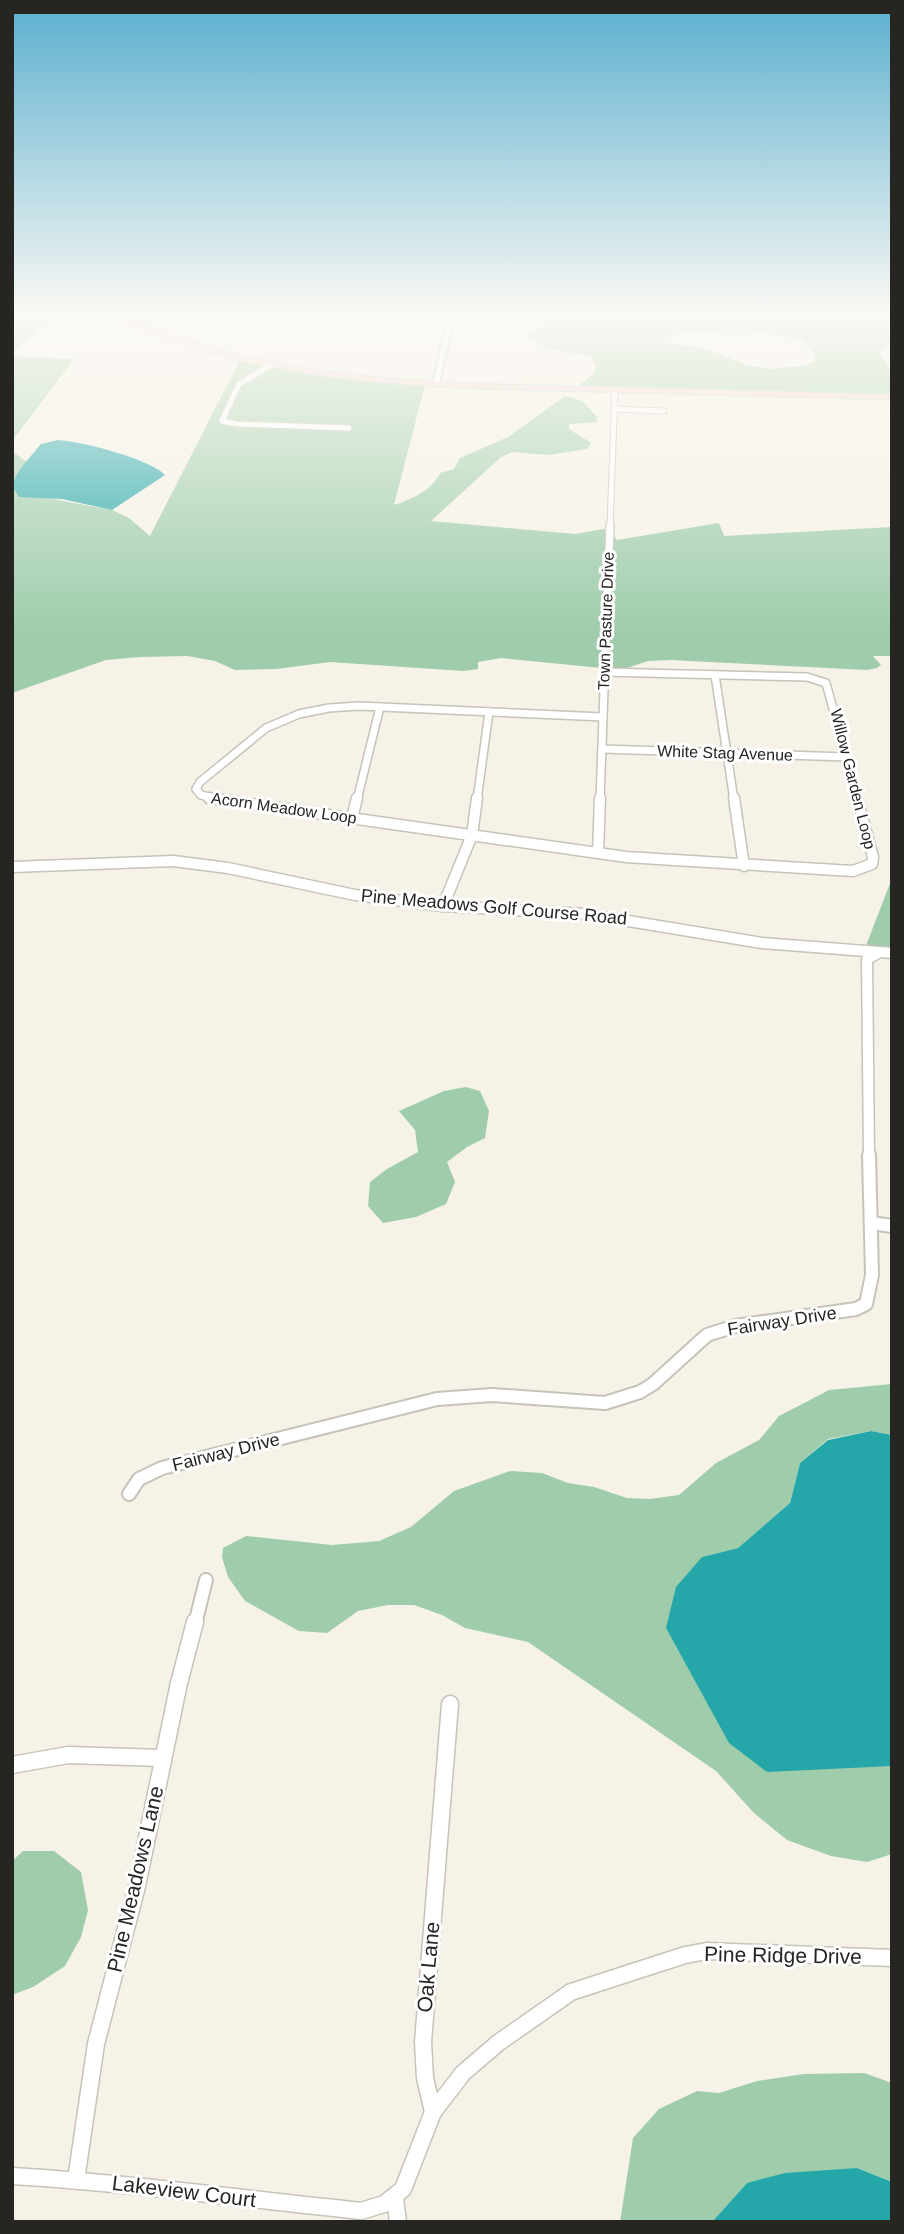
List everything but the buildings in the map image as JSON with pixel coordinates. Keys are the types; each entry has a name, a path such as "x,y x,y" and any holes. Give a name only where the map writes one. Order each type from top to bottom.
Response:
{"street":[{"path":"223,421 349,428"},
{"name":"Town Pasture Drive","path":"598,853 614,421"},
{"name":"Willow Garden Loop","path":"598,853 744,866 856,871 871,866 873,858 829,688 824,682 810,678 604,672"},
{"path":"715,675 744,866"},
{"path":"352,818 380,707"},
{"name":"Acorn Meadow Loop","path":"598,853 206,797 197,792 196,787 258,733 282,720 328,708 380,707 603,717"},
{"path":"443,906 472,835 489,712"},
{"name":"White Stag Avenue","path":"602,749 847,757"},
{"name":"Pine Meadows Golf Course Road","path":"12,867 173,861 228,868 355,895 443,906 586,914 735,940 892,953"},
{"name":"Fairway Drive","path":"129,1494 139,1479 162,1468 437,1399 469,1395 605,1403 623,1399 653,1384 707,1335 735,1326 856,1310 866,1304 872,1275 866,1042 867,959 878,953"},
{"path":"872,1223 892,1226"},
{"name":"Pine Meadows Lane","path":"76,2180 96,2044 137,1886 162,1758 206,1580"},
{"name":"Oak Lane","path":"433,2112 425,2078 423,2042 450,1704"},
{"path":"12,1765 65,1754 98,1752 162,1758"},
{"name":"Pine Ridge Drive","path":"433,2112 463,2073 498,2043 571,1993 609,1980 685,1955 707,1951 892,1958"},
{"path":"398,2222 395,2198 403,2189 433,2112"},
{"name":"Lakeview Court","path":"12,2176 76,2180 361,2211 380,2207 395,2198"}],"green space":[{"path":"12,421 27,421 12,441"},
{"path":"209,421 416,421 394,505 420,494 440,473 454,469 460,458 508,437 530,421 597,421 569,424 569,429 591,443 587,449 547,455 513,452 501,457 431,521 575,534 603,529 611,531 617,540 719,523 724,536 892,527 892,656 873,656 881,665 867,670 671,660 648,661 621,670 501,658 478,662 478,669 463,671 330,662 277,669 235,670 215,661 187,656 140,657 106,660 12,693 12,451 27,462 19,470 47,498 112,510 129,518 150,536"},
{"path":"892,878 892,953 864,951"},
{"path":"466,1087 480,1091 489,1111 485,1138 447,1162 455,1182 446,1204 416,1217 383,1223 368,1206 370,1182 418,1152 415,1130 399,1111 444,1091"},
{"path":"892,1384 892,1435 871,1431 828,1439 800,1463 790,1503 738,1548 702,1557 666,1628 689,1668 843,1767 892,1766 892,1854 867,1862 831,1856 787,1840 754,1813 716,1771 528,1642 465,1628 442,1615 414,1605 388,1605 358,1611 327,1633 299,1631 245,1601 228,1577 222,1557 223,1548 246,1536 332,1545 379,1541 411,1527 454,1491 510,1471 542,1473 568,1483 594,1487 627,1498 650,1499 679,1495 716,1463 759,1440 779,1416 829,1390"},
{"path":"23,1851 54,1851 81,1872 88,1910 81,1937 65,1966 33,1987 12,1995 12,1861"},
{"path":"864,2073 892,2083 892,2182 857,2168 747,2183 712,2222 620,2222 633,2138 659,2109 697,2091 719,2093 757,2081 804,2074"}],"water":[{"path":"58,440 98,447 131,457 165,475 112,510 62,499 19,497 13,483 19,470 41,444"},
{"path":"871,1431 892,1435 892,1766 767,1772 729,1743 666,1628 676,1587 702,1557 738,1548 790,1503 800,1463 828,1440"},
{"path":"857,2168 892,2182 892,2222 712,2222 747,2183 785,2173"}]}
